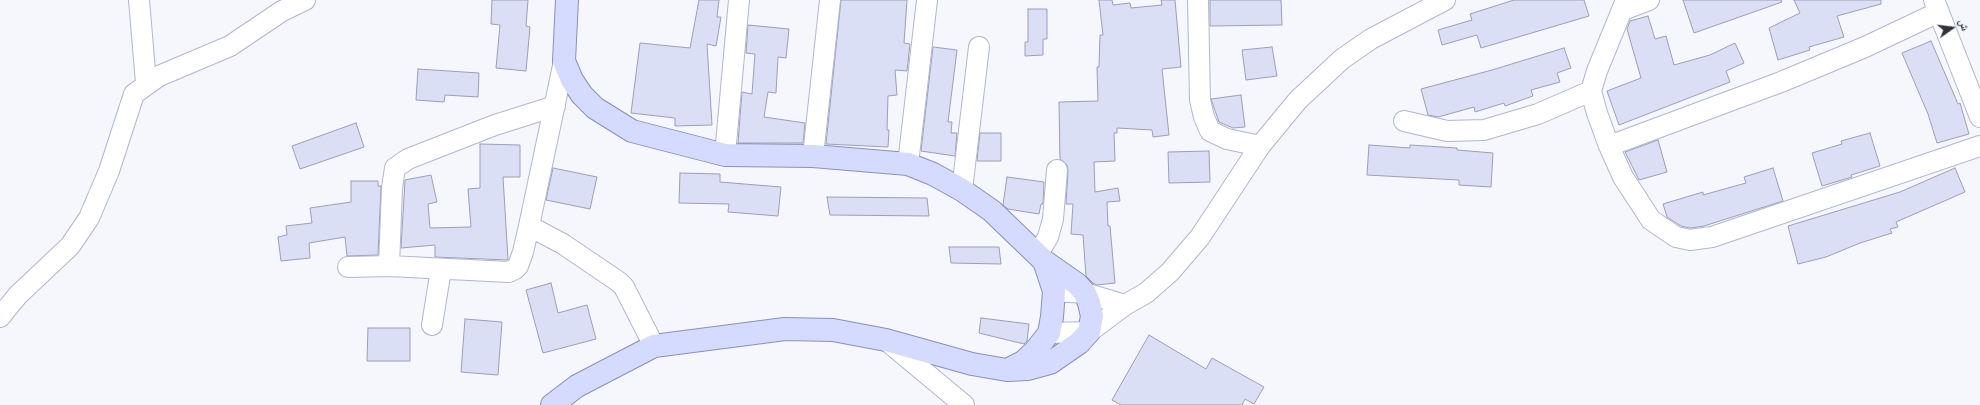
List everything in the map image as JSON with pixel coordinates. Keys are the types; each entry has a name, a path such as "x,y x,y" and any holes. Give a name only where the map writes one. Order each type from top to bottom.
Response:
{"main road":[{"path":"552,405 577,386 654,346 784,329 833,330 886,340 972,364 1007,370 1028,369 1050,363 1079,343 1089,332 1092,316 1085,293 1065,274 1041,257 992,211 962,190 933,174 908,164 813,156 725,155 632,131 595,108 576,85 564,61 567,0"},
{"path":"1007,370 1023,362 1035,351 1049,332 1054,292 1041,257"}],"street":[{"path":"139,0 146,83"},
{"path":"0,317 18,295 70,246 88,218 109,171 134,94 146,83 159,76 230,46 282,11 305,0"},
{"path":"725,155 739,0"},
{"path":"813,156 830,0"},
{"path":"908,164 927,0"},
{"path":"1198,0 1200,100 1204,117 1210,130 1227,139 1260,146"},
{"path":"1049,332 1089,332 1125,305 1146,293 1170,272 1200,237 1260,146 1298,100 1342,59 1371,39 1445,0"},
{"path":"1649,0 1624,5 1597,71 1591,90 1597,113 1609,146 1623,177 1651,220 1676,237 1690,240 1712,237 1980,146"},
{"path":"1609,146 1781,82 1865,47 1936,6 1980,117"},
{"path":"962,190 979,47"},
{"path":"348,267 389,266 509,272 515,270 523,252 564,61"},
{"path":"1404,121 1447,131 1484,130 1538,114 1591,90"},
{"path":"389,266 392,188 395,168 408,159 495,124 555,106"},
{"path":"1041,257 1053,219 1057,170"},
{"path":"529,226 563,244 619,282 624,287 654,346"},
{"path":"432,325 441,269"},
{"path":"1054,292 1085,293 1125,305"},
{"path":"886,340 964,405"}],"building":[{"path":"492,0 528,0 526,26 530,27 526,71 496,68 500,25 491,24"},
{"path":"699,0 719,0 717,17 721,17 716,46 707,44 712,125 675,126 675,118 631,113 640,43 690,48"},
{"path":"841,0 907,0 904,43 910,44 907,71 895,70 897,95 888,96 888,147 826,144"},
{"path":"1099,0 1112,0 1113,5 1130,3 1131,8 1162,5 1161,0 1175,0 1181,67 1162,69 1169,135 1153,137 1152,130 1117,128 1117,133 1114,133 1115,161 1094,162 1095,192 1118,188 1120,201 1107,202 1108,226 1110,226 1115,283 1097,285 1086,276 1083,235 1071,234 1073,204 1066,204 1068,171 1067,165 1060,159 1059,102 1098,101 1097,67 1099,67 1100,35 1103,35"},
{"path":"1210,0 1281,0 1282,25 1210,26"},
{"path":"1514,0 1584,0 1589,16 1481,48 1477,35 1442,45 1438,30 1472,20 1470,14"},
{"path":"1683,0 1781,0 1782,2 1694,33"},
{"path":"1794,0 1881,0 1881,4 1837,16 1844,37 1809,47 1810,50 1778,60 1769,28 1800,13"},
{"path":"1028,9 1047,9 1047,39 1043,39 1043,55 1025,56 1025,42 1028,42"},
{"path":"1648,16 1655,39 1666,36 1674,65 1710,55 1735,43 1744,63 1726,71 1730,82 1619,125 1607,91 1641,78 1627,29 1630,21"},
{"path":"748,25 789,29 786,58 778,57 776,93 768,92 764,117 805,123 803,143 738,143 742,92 752,94 755,54 746,53"},
{"path":"1931,41 1958,104 1960,103 1969,134 1937,143 1928,114 1902,53"},
{"path":"933,47 957,50 948,122 952,122 951,133 957,133 955,156 921,151"},
{"path":"1272,47 1277,76 1246,80 1242,50"},
{"path":"1564,48 1571,68 1557,73 1560,82 1531,90 1533,96 1505,106 1504,103 1475,112 1474,107 1438,117 1428,115 1421,89 1492,70"},
{"path":"418,69 479,73 478,97 445,95 444,102 416,100"},
{"path":"1241,95 1245,127 1233,128 1219,122 1211,99"},
{"path":"356,123 364,147 300,169 292,146"},
{"path":"980,133 1001,133 1001,161 977,161"},
{"path":"1870,133 1880,166 1851,175 1852,177 1822,186 1812,153 1842,144 1841,141"},
{"path":"1658,140 1667,172 1639,180 1625,152"},
{"path":"480,144 520,145 520,177 503,177 508,260 435,257 435,245 401,248 405,180 431,175 437,202 428,204 430,228 471,227 468,189 480,188"},
{"path":"1369,145 1410,148 1410,145 1457,148 1457,150 1493,153 1491,187 1459,185 1459,180 1367,175"},
{"path":"1209,151 1210,182 1169,183 1168,152"},
{"path":"553,168 597,177 590,209 546,200"},
{"path":"1773,168 1783,201 1704,226 1690,228 1681,226 1667,217 1663,204 1703,192 1703,195 1746,183 1744,177"},
{"path":"1955,168 1965,192 1896,222 1898,227 1890,229 1892,233 1860,243 1826,257 1798,264 1788,226 1900,192"},
{"path":"680,173 720,174 720,182 781,187 778,216 728,212 729,204 679,203"},
{"path":"1007,177 1044,182 1043,204 1041,204 1039,214 1008,209 1003,205"},
{"path":"351,181 378,181 378,186 381,186 378,255 347,256 345,237 309,243 310,258 281,261 278,237 287,235 286,226 312,223 310,208 351,202"},
{"path":"827,197 927,198 929,216 830,215"},
{"path":"949,247 999,247 1001,264 951,263"},
{"path":"551,283 558,313 587,305 596,339 543,353 526,290"},
{"path":"981,318 1029,324 1027,341 1024,344 979,333"},
{"path":"465,319 502,322 498,375 461,372"},
{"path":"368,328 410,328 410,361 367,361"},
{"path":"1149,335 1206,369 1212,358 1264,387 1254,404 1245,399 1242,405 1121,405 1112,400"}]}
